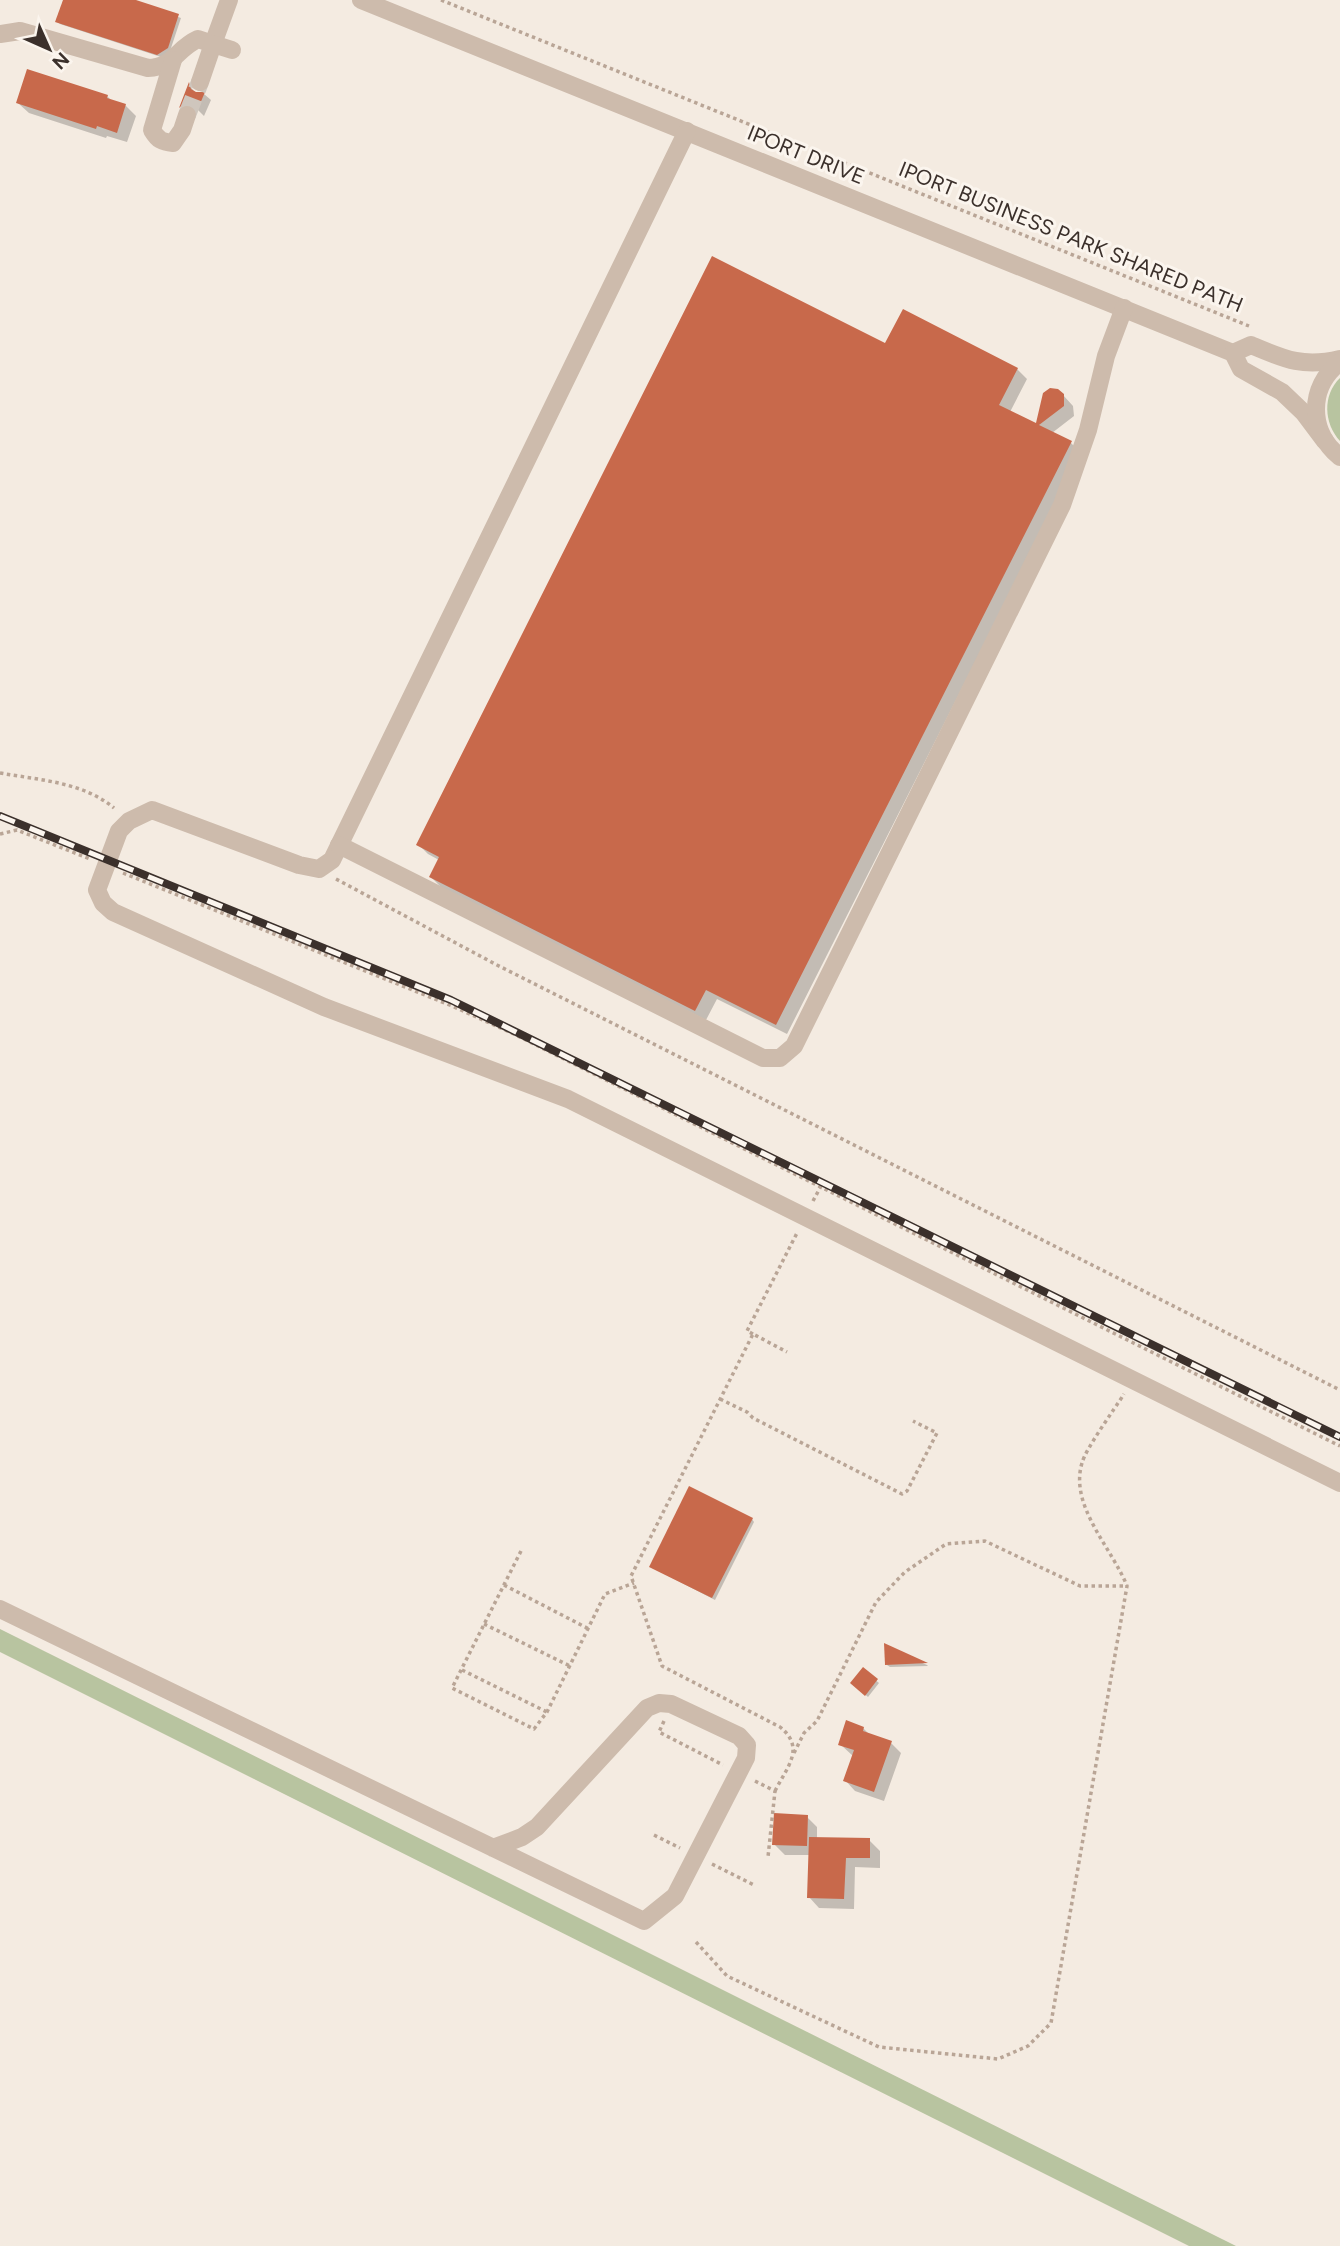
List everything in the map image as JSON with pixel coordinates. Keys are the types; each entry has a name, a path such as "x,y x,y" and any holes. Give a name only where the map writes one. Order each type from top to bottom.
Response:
{"street":[{"path":"200,82 229,0"},
{"name":"IPORT DRIVE","path":"361,0 1233,353 1241,369 1282,392 1304,413 1340,457"},
{"path":"0,34 20,31 148,68 161,67 173,60 186,45 198,39 232,50"},
{"path":"173,60 152,130 157,139 173,143 187,116"},
{"path":"687,131 332,860 319,869 299,864 152,810 129,821 119,831 97,890 103,903 113,912 324,1007 568,1099 1340,1483"},
{"path":"339,845 763,1058 780,1058 794,1046 1062,505 1088,430 1105,356 1124,308"},
{"name":"IPORT DRIVE","path":"1233,353 1251,345 1296,362 1317,364 1340,360"},
{"path":"1325,441 1316,416 1317,397 1324,379 1340,360"},
{"path":"0,1609 493,1848 644,1921 675,1896 746,1758 747,1745 738,1736 671,1704 659,1703 647,1708 537,1827 522,1837 493,1848"}],"path":[{"name":"IPORT BUSINESS PARK SHARED PATH","path":"441,0 1251,327"},
{"path":"0,773 93,793 129,821"},
{"path":"0,834 17,830 452,1006 821,1186 1340,1446"},
{"path":"319,869 497,965 1340,1390"},
{"path":"787,1352 747,1332 821,1186"},
{"path":"753,1334 631,1576 662,1666 780,1727 790,1735 794,1754"},
{"path":"696,1942 727,1976 879,2047 998,2059 1028,2046 1051,2023 1128,1586 1094,1526 1079,1491 1082,1462 1133,1379"},
{"path":"720,1399 902,1494 907,1492 937,1433 913,1421"},
{"path":"775,1791 804,1733 817,1721 876,1602 905,1572 946,1544 985,1541 1080,1587 1128,1586"},
{"path":"520,1551 452,1688 534,1729 547,1712 605,1594 634,1583"},
{"path":"503,1585 589,1629"},
{"path":"484,1624 570,1666"},
{"path":"462,1670 547,1712"}],"green space":[{"path":"1340,378 1340,441 1331,426 1327,410 1330,393"},
{"path":"0,1629 1236,2246 1189,2246 0,1652"}],"building":[{"path":"63,0 136,0 179,14 168,48 157,55 55,22"},
{"path":"27,69 108,95 107,98 126,104 117,133 97,126 96,129 16,103"},
{"path":"189,82 191,89 205,92 197,111 190,104 179,108"},
{"path":"712,256 885,343 903,309 1018,368 999,405 1036,423 1043,393 1050,388 1058,389 1064,394 1064,406 1039,425 1072,441 776,1025 706,990 695,1011 429,877 439,857 416,845"},
{"path":"689,1486 753,1518 712,1598 649,1567"},
{"path":"884,1643 928,1663 885,1665"},
{"path":"863,1667 878,1679 865,1696 850,1683"},
{"path":"846,1720 864,1727 863,1731 892,1741 874,1792 843,1781 854,1750 838,1745"},
{"path":"774,1813 808,1815 807,1846 772,1845"},
{"path":"809,1837 870,1838 870,1858 846,1858 844,1899 807,1898"}],"tunnel":[{"path":"187,115 200,82"}],"railway":[{"path":"0,816 451,1000 1340,1437"}]}
